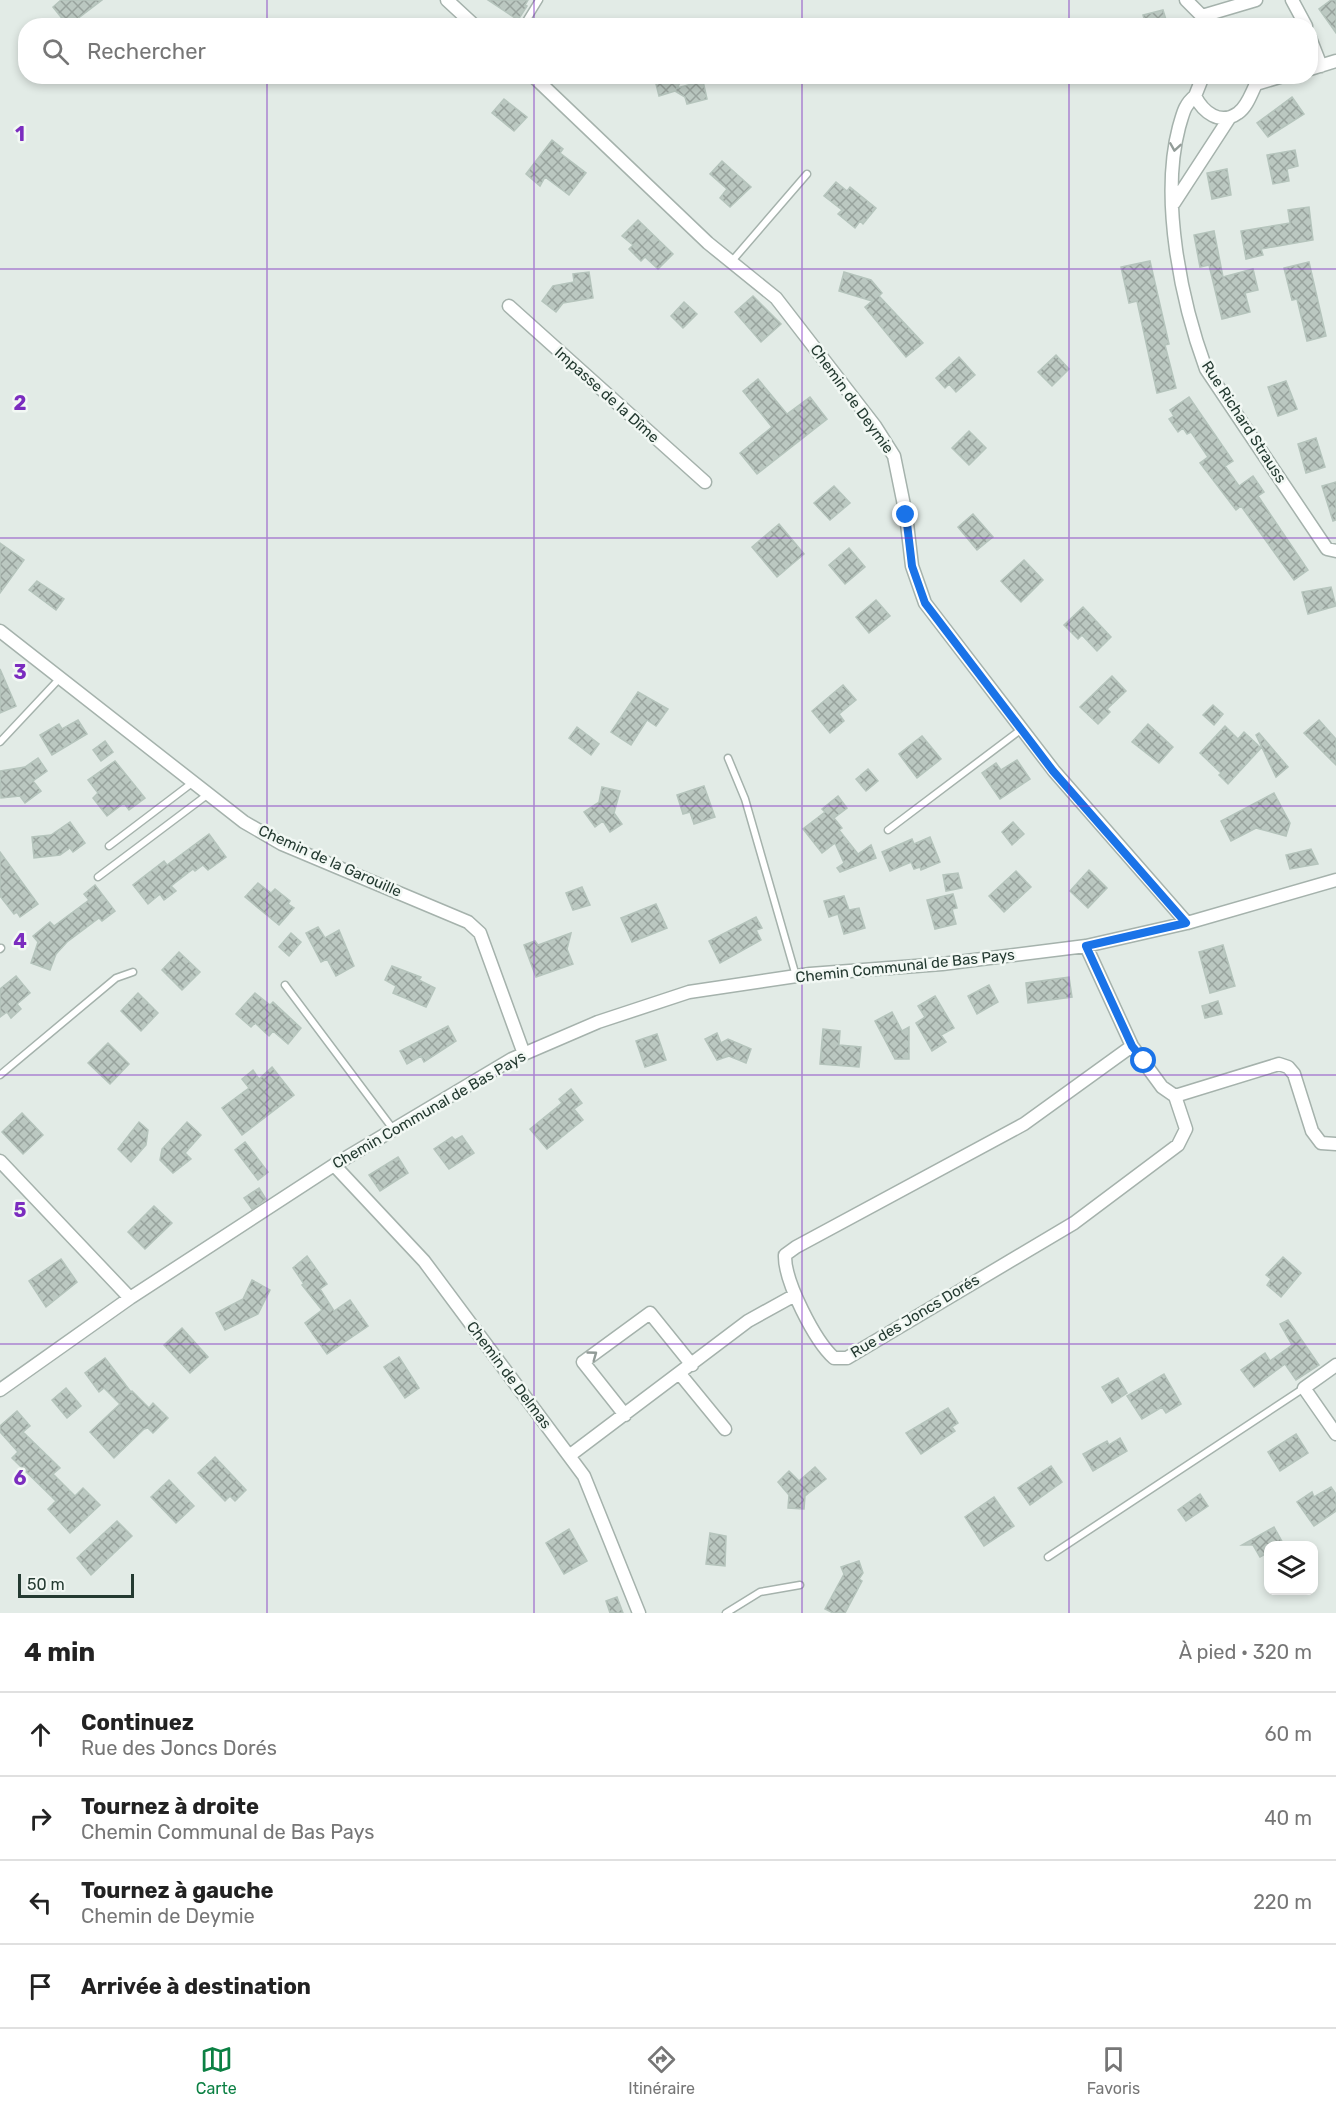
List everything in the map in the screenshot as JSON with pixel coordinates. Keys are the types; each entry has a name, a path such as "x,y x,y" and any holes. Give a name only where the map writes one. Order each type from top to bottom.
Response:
{"street":[{"path":"447,0 466,18"},
{"path":"1186,0 1201,18"},
{"path":"1211,18 1256,0"},
{"path":"1292,0 1303,18"},
{"path":"1318,67 1336,61"},
{"name":"Chemin de Deymie","path":"541,84 708,243 776,298 875,426 894,456 906,515 912,566 925,603 1023,728 1053,771 1186,923"},
{"name":"Rue Richard Strauss","path":"1200,84 1195,96 1185,105 1175,145 1173,204 1176,252 1200,351 1206,369 1327,549 1336,551"},
{"path":"1195,96 1201,108 1212,116 1230,117 1239,113 1247,102 1253,84"},
{"path":"1173,204 1230,117"},
{"name":"Impasse de la Dîme","path":"509,306 705,482"},
{"name":"Chemin de la Garouille","path":"0,631 244,822 282,843 468,922 480,933 524,1054"},
{"name":"Chemin Communal de Bas Pays","path":"0,1390 130,1298 334,1165 512,1059 598,1022 689,992 797,976 942,964 1086,946 1186,923 1336,880"},
{"name":"Rue des Joncs Dorés","path":"1086,946 1132,1046 1162,1087 1175,1096 1186,1129 1178,1146 1074,1223 847,1358 834,1358 823,1348 795,1296 785,1267 785,1255 1024,1124 1132,1046"},
{"path":"1175,1096 1279,1064 1288,1067 1294,1074 1312,1131 1321,1143 1336,1144"},
{"path":"0,1161 130,1298"},
{"name":"Chemin de Delmas","path":"334,1165 424,1261 584,1476 639,1613"},
{"path":"569,1456 748,1321 795,1296"},
{"path":"625,1415 583,1362 650,1313 692,1365"},
{"path":"1336,1365 1304,1388 1336,1434"},
{"path":"680,1374 725,1429"}],"lane":[{"path":"528,18 539,0"},
{"path":"732,261 807,174"},
{"path":"0,742 61,678"},
{"path":"888,830 1023,728"},
{"path":"728,758 745,799 797,976"},
{"path":"109,846 192,783"},
{"path":"98,877 207,795"},
{"path":"0,1076 116,978 133,972"},
{"path":"285,986 393,1130"},
{"path":"1048,1557 1304,1388"},
{"path":"726,1613 760,1592 801,1585"}],"building":[{"path":"61,0 102,0 78,18 62,18 53,7"},
{"path":"488,0 528,0 519,18 515,18"},
{"path":"1331,0 1336,0 1336,33 1319,9"},
{"path":"1163,10 1165,18 1144,18 1143,15"},
{"path":"656,84 679,84 677,88 704,84 707,99 687,104 685,97 675,91 659,96"},
{"path":"1292,97 1304,114 1268,137 1257,123"},
{"path":"504,99 527,117 514,131 492,113"},
{"path":"552,140 563,149 560,153 586,173 569,195 545,177 540,186 526,174"},
{"path":"1295,150 1298,166 1287,169 1289,181 1273,184 1267,155"},
{"path":"722,161 751,187 730,207 720,198 727,189 710,174"},
{"path":"1227,169 1231,195 1212,199 1207,173"},
{"path":"836,182 847,191 850,187 876,208 863,224 860,221 855,228 838,214 842,210 824,196"},
{"path":"1309,207 1313,240 1261,249 1263,255 1246,259 1241,231 1290,223 1288,210"},
{"path":"638,220 673,254 658,269 645,257 641,261 629,249 633,245 622,236"},
{"path":"1214,231 1223,277 1253,269 1258,290 1245,293 1250,312 1222,319 1209,265 1200,267 1194,235"},
{"path":"1150,261 1169,344 1165,345 1176,388 1157,393 1137,301 1129,303 1121,267"},
{"path":"1309,262 1326,336 1307,341 1297,299 1292,300 1284,268"},
{"path":"589,272 593,298 563,303 556,312 542,301 553,286 574,282 573,274"},
{"path":"844,272 871,280 882,293 879,296 923,343 906,357 865,307 872,301 839,291"},
{"path":"753,296 781,324 761,342 735,312"},
{"path":"684,302 697,314 683,328 671,316"},
{"path":"1056,355 1069,369 1052,386 1038,372"},
{"path":"959,357 975,375 956,392 949,384 945,388 936,378"},
{"path":"758,379 787,414 810,397 827,419 757,474 740,453 772,427 743,391"},
{"path":"1286,381 1297,409 1278,416 1268,387"},
{"path":"1189,397 1233,461 1225,466 1239,486 1253,476 1264,492 1258,496 1308,570 1294,580 1241,506 1236,510 1200,463 1208,457 1191,432 1187,434 1183,428 1178,432 1169,419 1174,416 1170,410"},
{"path":"969,431 986,448 969,465 952,448"},
{"path":"1316,438 1325,467 1306,473 1298,444"},
{"path":"1336,482 1336,520 1333,521 1322,486"},
{"path":"834,486 850,503 830,520 814,503"},
{"path":"973,514 993,537 977,550 958,527"},
{"path":"779,524 804,554 777,577 752,547"},
{"path":"0,543 24,560 0,593"},
{"path":"849,548 865,567 845,584 829,565"},
{"path":"1024,560 1043,580 1021,602 1001,581"},
{"path":"37,581 64,599 56,610 29,590"},
{"path":"1331,587 1336,606 1308,614 1302,592"},
{"path":"876,600 890,616 869,633 856,617"},
{"path":"1083,607 1111,637 1097,651 1082,635 1078,639 1064,625"},
{"path":"0,669 16,706 0,713"},
{"path":"1112,676 1126,691 1107,709 1110,712 1098,724 1080,707"},
{"path":"843,685 856,700 839,714 844,721 830,733 812,711"},
{"path":"638,692 668,709 656,726 647,720 631,745 611,732"},
{"path":"1213,705 1223,714 1214,725 1203,715"},
{"path":"78,720 87,734 52,755 40,735 59,724 62,729"},
{"path":"1319,720 1336,739 1336,765 1304,733"},
{"path":"1148,724 1173,747 1159,763 1132,742"},
{"path":"1225,726 1238,739 1244,732 1261,748 1228,784 1219,775 1221,773 1200,753"},
{"path":"577,727 599,744 591,755 569,738"},
{"path":"1259,733 1288,767 1276,777 1256,735"},
{"path":"922,736 941,759 917,778 899,754"},
{"path":"105,741 113,752 101,761 93,750"},
{"path":"38,758 47,771 33,781 41,791 25,803 20,796 1,798 0,771 25,767"},
{"path":"1017,760 1030,779 1000,799 982,773 996,763 1001,770"},
{"path":"115,761 145,798 129,810 124,803 107,816 93,798 98,793 88,780"},
{"path":"868,769 878,781 866,791 856,779"},
{"path":"704,786 715,817 694,824 690,812 683,814 677,795"},
{"path":"602,787 620,791 614,813 622,824 610,832 603,821 595,827 584,812 599,802"},
{"path":"1274,793 1290,823 1286,836 1256,828 1231,841 1221,821"},
{"path":"838,796 847,808 834,818 842,828 839,830 858,854 871,845 876,858 840,872 837,868 844,863 835,843 822,853 803,829 825,812 822,809"},
{"path":"70,822 85,843 73,852 70,848 60,855 34,858 32,837 51,835"},
{"path":"1013,822 1024,834 1012,845 1002,832"},
{"path":"209,834 226,857 208,870 203,865 195,871 193,869 171,886 176,891 164,900 160,894 148,904 133,885 164,861 167,865"},
{"path":"930,837 940,862 921,870 920,867 914,869 911,862 890,871 882,852 912,839 914,844"},
{"path":"1311,849 1318,864 1290,869 1286,855"},
{"path":"0,852 38,904 20,917 17,912 14,914 0,896"},
{"path":"1089,870 1107,888 1088,908 1070,891"},
{"path":"1016,871 1031,887 1004,912 989,896"},
{"path":"958,873 962,888 946,891 943,875"},
{"path":"258,883 271,893 275,889 290,901 288,904 294,908 279,925 245,897"},
{"path":"95,885 115,911 102,921 99,918 67,942 56,954 50,970 31,963 38,942 33,936 50,922 54,926 89,900 84,894"},
{"path":"582,887 590,905 573,910 566,893"},
{"path":"953,894 957,908 952,909 956,924 935,929 927,900"},
{"path":"844,896 849,910 859,908 865,928 844,934 838,914 829,917 824,901"},
{"path":"656,904 667,928 632,942 621,918"},
{"path":"756,917 762,928 756,930 761,940 720,963 709,941"},
{"path":"318,927 325,938 339,930 354,966 336,976 327,959 321,962 306,933"},
{"path":"291,933 301,942 289,956 279,947"},
{"path":"571,933 567,949 573,964 536,977 524,945 535,941 538,945"},
{"path":"1223,945 1235,986 1210,993 1199,952"},
{"path":"179,952 200,972 182,990 162,970"},
{"path":"392,966 421,977 419,980 435,988 426,1007 393,993 396,986 385,980"},
{"path":"16,976 30,993 17,1004 21,1009 11,1018 7,1012 0,1017 0,989"},
{"path":"1069,977 1072,997 1028,1003 1026,983"},
{"path":"989,985 998,1002 977,1014 968,996"},
{"path":"138,993 158,1013 141,1031 121,1011"},
{"path":"255,993 270,1005 273,1002 301,1028 288,1044 273,1031 269,1036 255,1023 251,1027 236,1014"},
{"path":"935,996 954,1028 941,1035 946,1042 932,1051 916,1023 925,1017 918,1006"},
{"path":"1218,1001 1222,1014 1205,1018 1202,1006"},
{"path":"892,1012 902,1031 909,1027 909,1059 895,1059 875,1021"},
{"path":"448,1026 456,1041 424,1062 421,1056 407,1064 400,1051"},
{"path":"823,1029 840,1031 839,1045 861,1047 859,1067 820,1064"},
{"path":"717,1033 721,1043 728,1039 751,1049 746,1063 729,1056 717,1060 705,1039"},
{"path":"657,1034 666,1060 645,1067 636,1041"},
{"path":"108,1043 129,1064 110,1084 88,1063"},
{"path":"272,1067 294,1095 242,1135 222,1108 249,1088 242,1079 253,1070 259,1079"},
{"path":"571,1089 582,1103 574,1109 583,1120 547,1149 530,1129 562,1103 559,1099"},
{"path":"22,1113 43,1135 23,1154 2,1132"},
{"path":"139,1122 148,1130 146,1145 131,1162 118,1149"},
{"path":"187,1122 201,1135 185,1153 191,1159 173,1173 160,1160 162,1149"},
{"path":"462,1136 474,1153 449,1169 434,1149 452,1137 455,1140"},
{"path":"245,1142 268,1172 258,1180 235,1150"},
{"path":"398,1157 408,1173 380,1191 369,1175"},
{"path":"259,1188 266,1199 252,1209 244,1198"},
{"path":"154,1206 172,1223 145,1249 128,1232"},
{"path":"307,1256 327,1284 320,1289 334,1311 350,1300 368,1326 327,1354 305,1323 322,1310 302,1285 304,1284 293,1268"},
{"path":"1283,1257 1301,1273 1281,1297 1267,1285 1271,1279 1266,1275"},
{"path":"61,1259 77,1282 46,1307 29,1281"},
{"path":"252,1280 270,1290 258,1314 225,1330 216,1313 243,1299"},
{"path":"1288,1320 1319,1365 1296,1380 1285,1364 1254,1387 1241,1370 1265,1353 1270,1361 1292,1345 1280,1324"},
{"path":"182,1328 208,1357 190,1373 164,1345"},
{"path":"399,1357 419,1388 405,1398 384,1367"},
{"path":"105,1358 131,1392 149,1408 153,1403 168,1418 153,1433 148,1428 144,1429 114,1458 90,1432 120,1404 104,1388 99,1392 85,1373"},
{"path":"1164,1374 1181,1404 1166,1413 1162,1407 1142,1419 1127,1396"},
{"path":"1118,1378 1127,1393 1112,1403 1102,1387"},
{"path":"66,1388 81,1406 67,1418 52,1400"},
{"path":"948,1408 958,1423 952,1427 955,1431 921,1454 906,1433"},
{"path":"17,1411 30,1426 23,1432 60,1468 53,1474 75,1496 83,1488 100,1505 70,1533 48,1509 56,1501 12,1458 18,1452 0,1432 0,1426"},
{"path":"1296,1434 1308,1453 1280,1471 1268,1452"},
{"path":"1120,1438 1127,1451 1093,1471 1083,1454 1107,1441 1109,1445"},
{"path":"215,1457 246,1490 235,1501 230,1496 225,1501 198,1473"},
{"path":"1051,1466 1062,1482 1030,1505 1018,1488"},
{"path":"815,1467 826,1479 805,1496 804,1509 788,1508 789,1495 778,1482 789,1471 799,1481"},
{"path":"169,1480 194,1506 176,1523 151,1497"},
{"path":"1331,1487 1336,1494 1336,1511 1314,1526 1297,1502 1312,1492 1314,1497"},
{"path":"1200,1494 1208,1506 1186,1521 1178,1510"},
{"path":"994,1497 1014,1526 984,1546 965,1517"},
{"path":"117,1521 132,1536 91,1575 77,1558"},
{"path":"1274,1527 1282,1541 1264,1541 1264,1555 1260,1557 1253,1545 1242,1545"},
{"path":"569,1529 587,1561 564,1574 546,1543"},
{"path":"710,1533 726,1536 725,1566 706,1564"},
{"path":"859,1561 863,1573 859,1579 862,1581 845,1613 833,1613 825,1609 844,1574 841,1567"},
{"path":"617,1597 623,1613 610,1613 606,1601"}],"route":[{"path":"906,515 912,566 925,603 1023,728 1053,771 1186,923 1086,946 1132,1046 1144,1061"}]}
